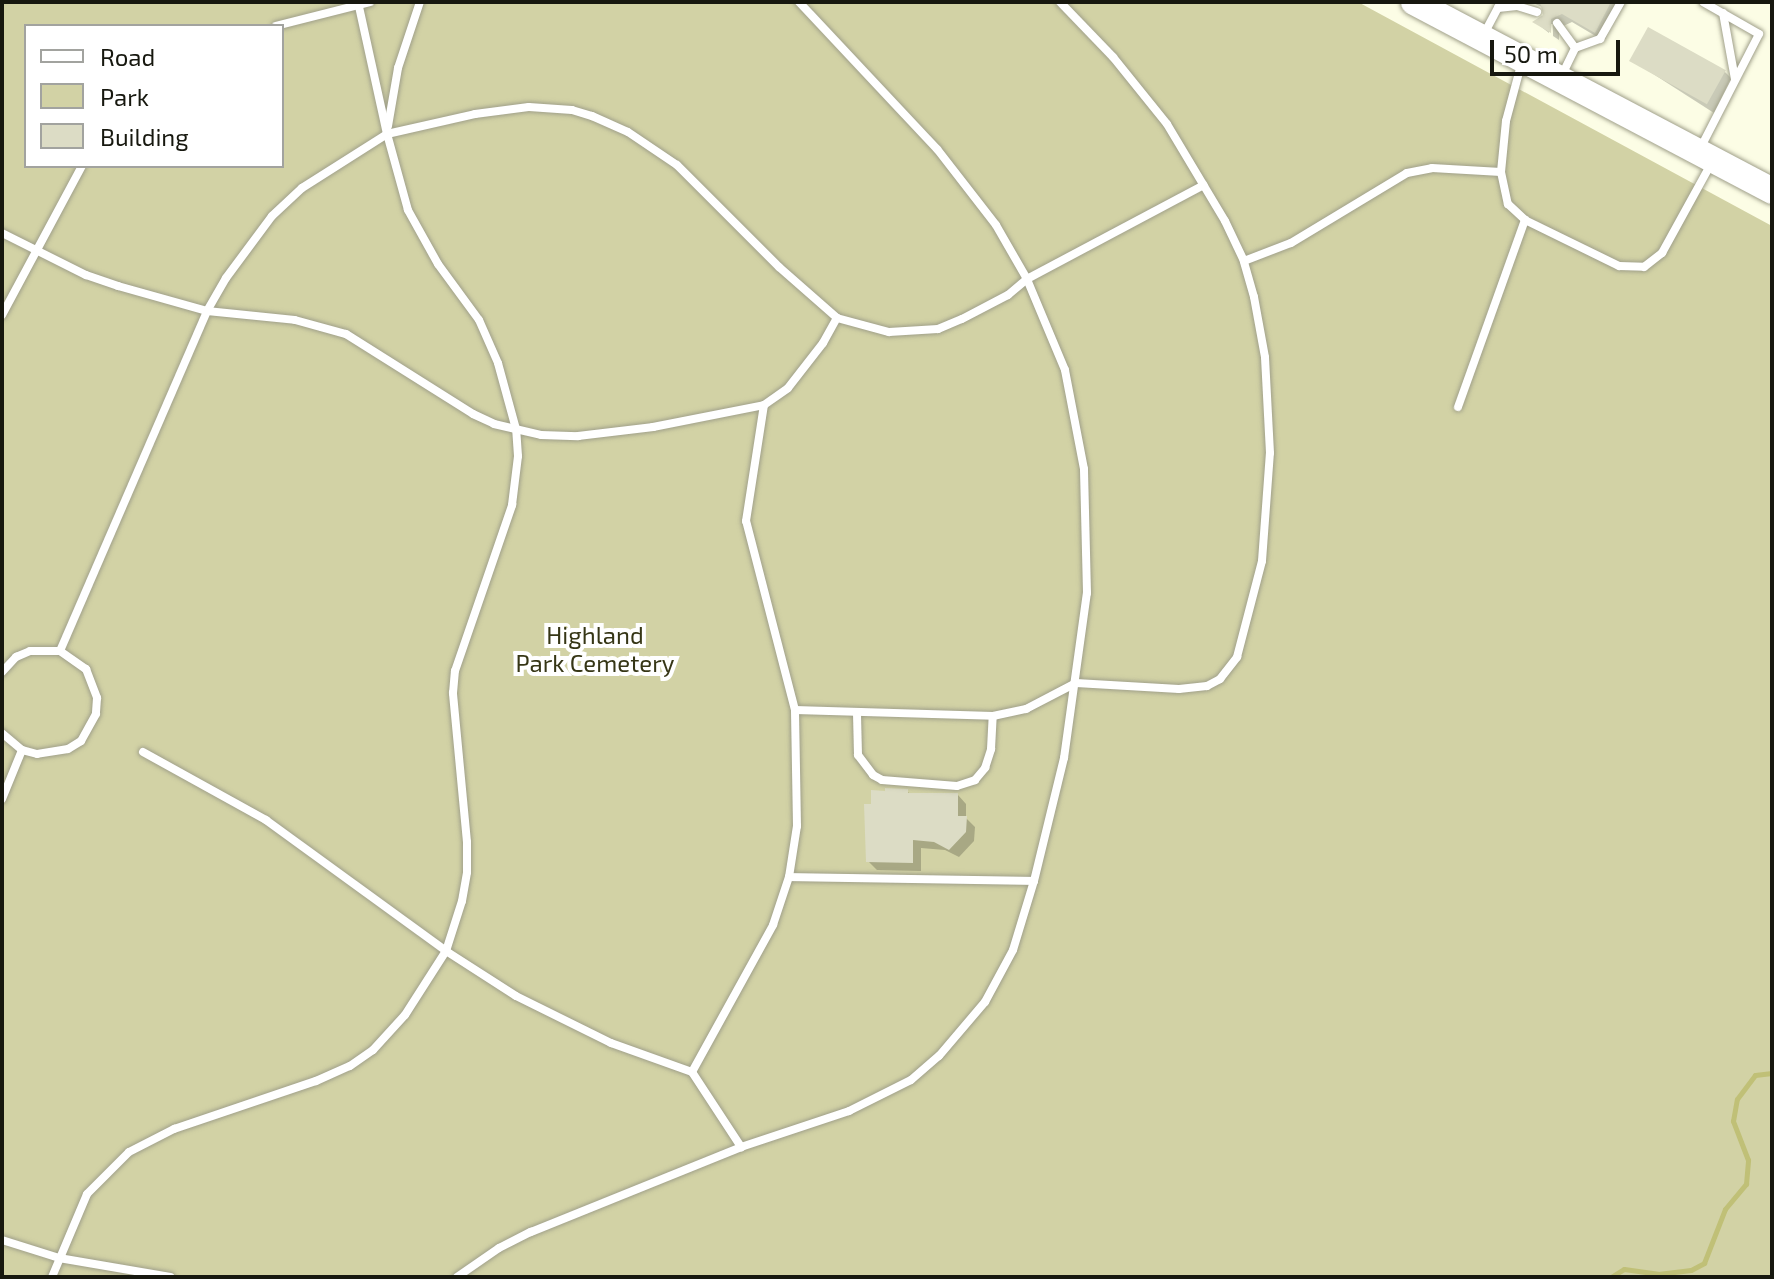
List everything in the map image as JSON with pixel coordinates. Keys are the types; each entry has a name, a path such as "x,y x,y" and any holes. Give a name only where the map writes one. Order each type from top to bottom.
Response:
{"main road":[{"path":"1414,2 1772,191"}],"lane":[{"path":"283,24 370,2"},
{"path":"387,134 398,68 420,2"},
{"path":"457,1277 499,1248 531,1232 741,1147 871,1102 926,1069 976,1016 994,987 1013,950 1034,881 1064,758 1087,593 1084,469 1065,370 1027,279 996,225 937,149 799,2"},
{"path":"795,710 993,716 1026,709 1076,683 1193,688 1220,679 1237,657 1262,561 1270,453 1265,357 1244,261 1204,185 1150,101 1060,2"},
{"path":"1560,80 1575,48 1600,39 1621,2"},
{"path":"1522,60 1506,121 1501,172 1508,204 1525,220 1619,266 1644,267 1662,253 1736,80 1759,34 1703,2"},
{"path":"52,1277 87,1194 129,1152 166,1132 243,1108 350,1066 373,1050 405,1015 446,951 467,872 453,693 455,671 512,505 518,456 516,429 498,363 479,320 438,264 408,210 387,134 359,3"},
{"path":"1481,38 1500,5 1537,12"},
{"path":"1723,13 1736,80"},
{"path":"1557,23 1575,48"},
{"path":"60,651 207,311 247,246 272,216 302,188 387,134 475,114 529,107 572,110 611,124 677,165 779,267 837,318 889,332 938,329 1008,295 1027,279 1204,185"},
{"path":"2,315 81,168"},
{"path":"1244,261 1291,243 1407,173 1445,168 1501,172"},
{"path":"1458,407 1525,220"},
{"path":"2,233 118,286 207,311 295,320 346,334 462,408 494,424 541,435 578,436 653,427 764,405 788,388 823,343 837,318"},
{"path":"692,1072 773,925 789,877 797,826 795,710 746,521 764,405"},
{"path":"2,672 16,657 30,651 60,651 86,669 97,698 96,714 81,741 68,749 37,754 22,750 2,733"},
{"path":"857,714 858,755 873,775 882,780 957,786 975,780 985,768 991,749 993,716"},
{"path":"2,799 22,750"},
{"path":"143,752 266,820 446,951 516,996 562,1021 692,1072 741,1147"},
{"path":"789,877 1034,881"},
{"path":"2,1240 59,1258 170,1277"}],"green space":[{"name":"Highland Park Cemetery","path":"2,2 1358,2 1772,226 1772,1277 2,1277"}],"building":[{"path":"1540,2 1611,2 1595,33 1562,14 1551,19 1551,33 1532,22 1543,15"},
{"path":"1648,27 1726,70 1707,104 1629,61"},
{"path":"885,788 908,789 908,793 958,793 958,816 967,816 966,832 949,850 934,842 913,840 913,863 866,862 864,804 871,804 871,790 885,791"}],"waterway":[{"path":"1611,1277 1624,1269 1658,1274 1691,1270 1704,1263 1725,1209 1746,1184 1748,1160 1733,1121 1737,1099 1755,1075 1772,1073"}]}
